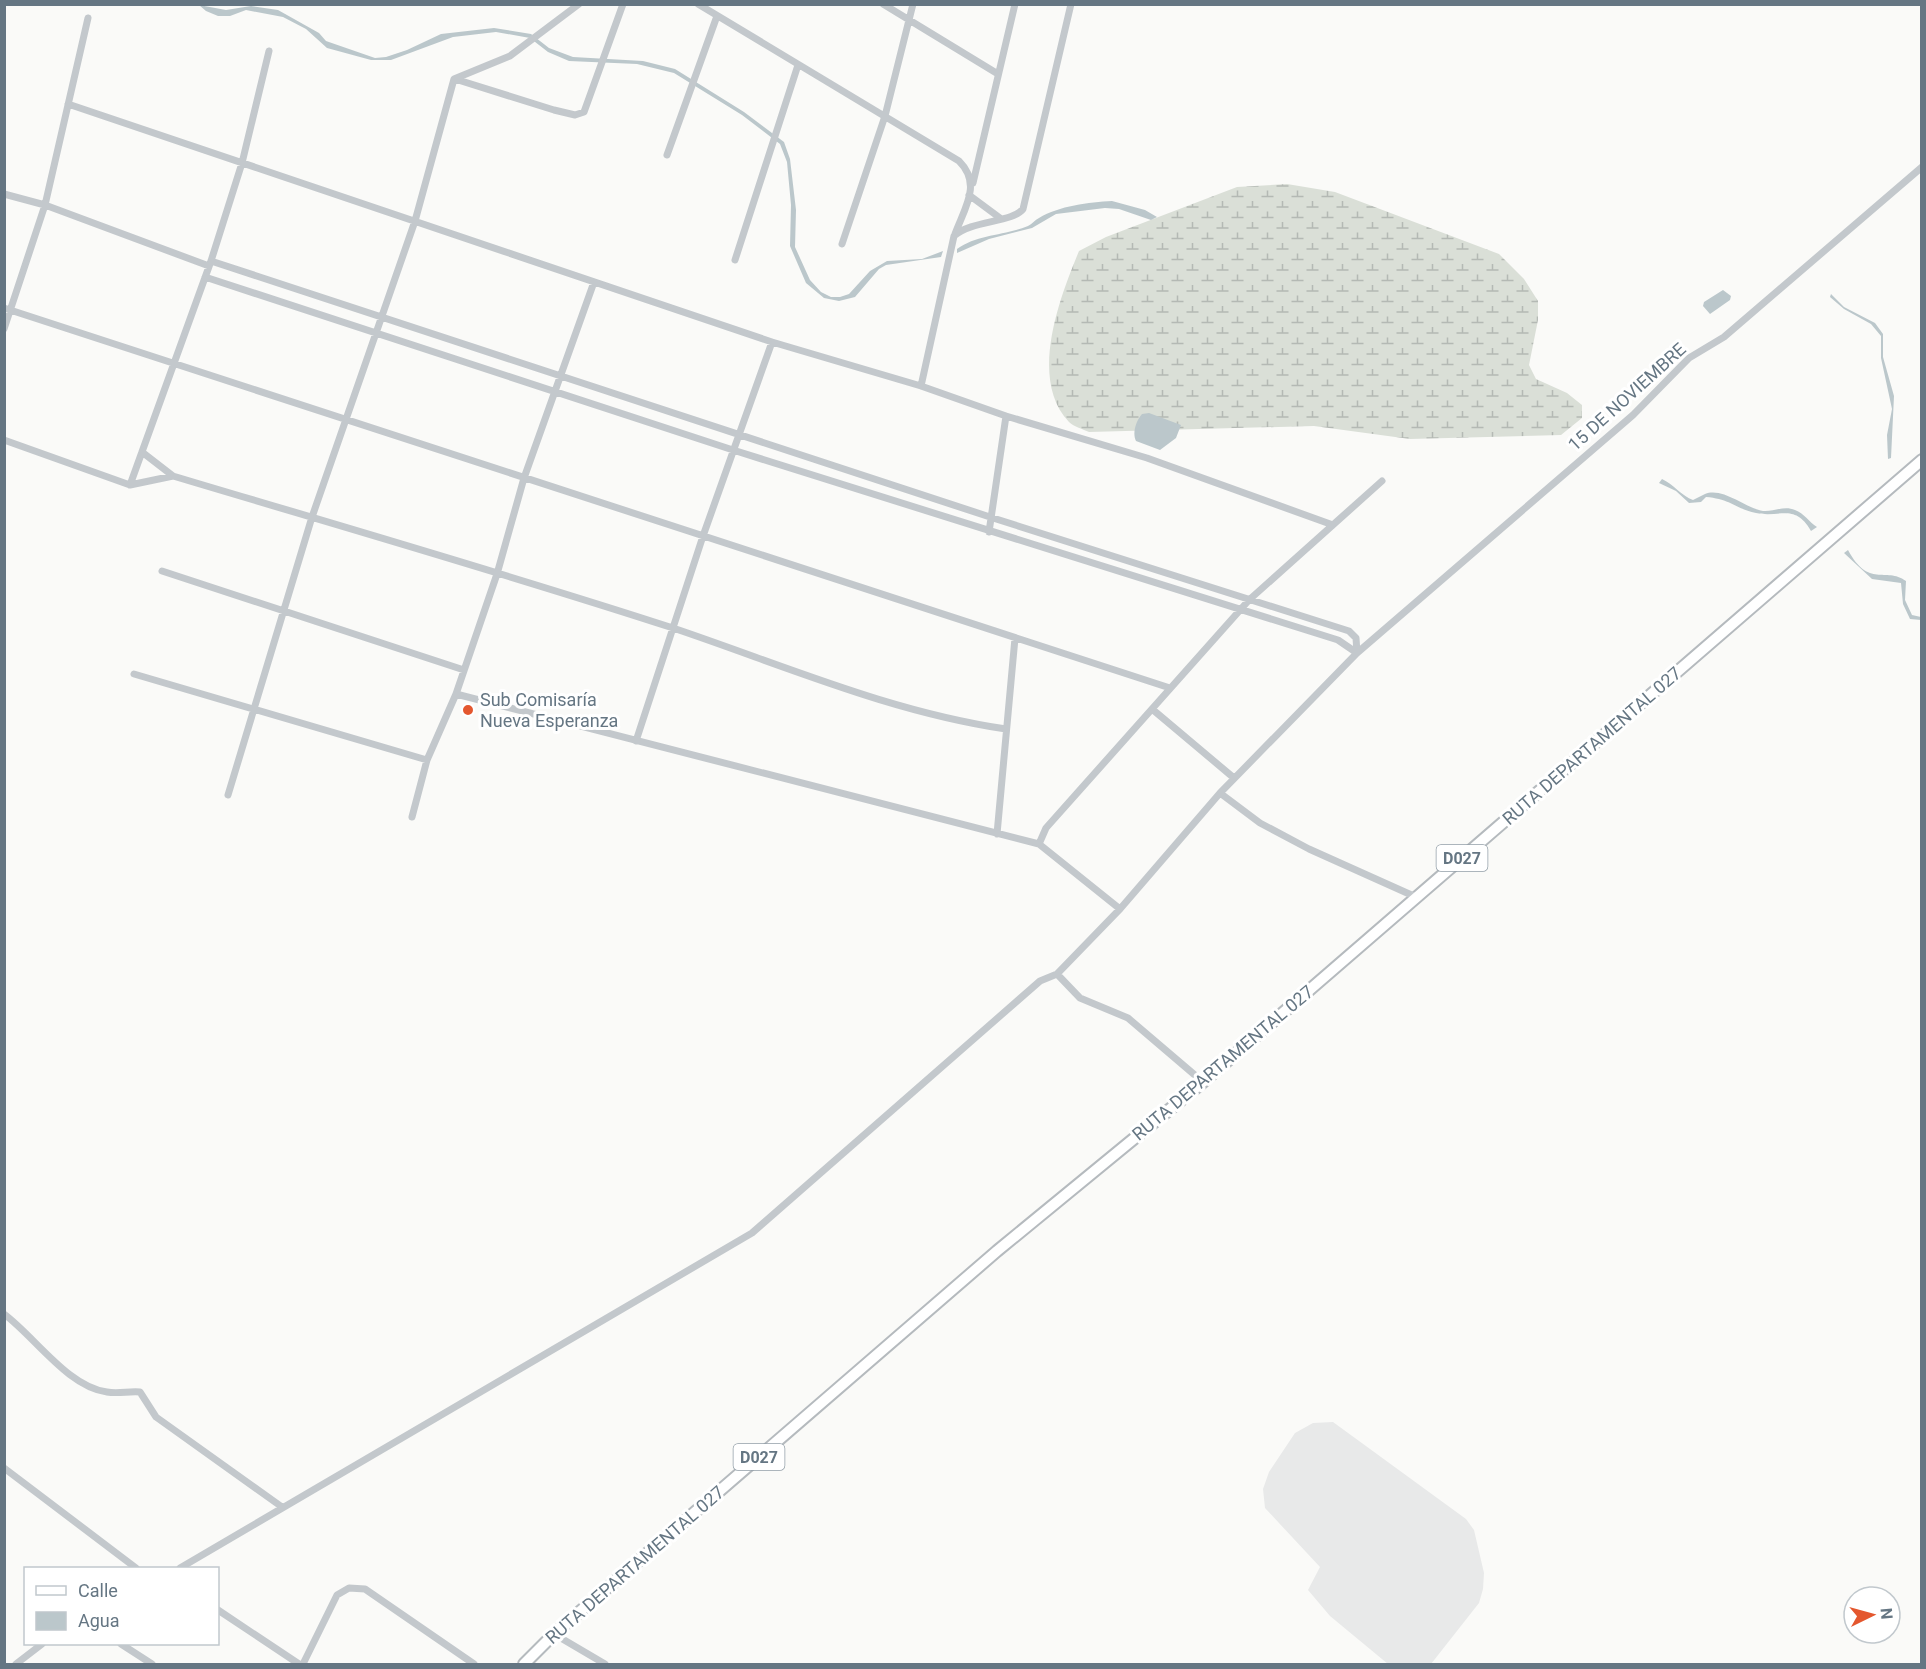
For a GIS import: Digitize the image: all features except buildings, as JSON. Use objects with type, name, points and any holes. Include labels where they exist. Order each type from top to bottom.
[{"type":"main road","name":"RUTA DEPARTAMENTAL 027","points":[[524,1665],[554,1634],[997,1251],[1203,1082],[1922,459]]},
{"type":"street","points":[[454,79],[510,56],[579,4]]},
{"type":"street","points":[[454,79],[575,116],[584,112],[623,4]]},
{"type":"street","points":[[698,4],[959,161],[968,170],[972,183]]},
{"type":"street","points":[[883,4],[998,74]]},
{"type":"street","points":[[842,244],[885,117],[913,4]]},
{"type":"street","points":[[921,387],[949,252],[969,195],[1015,4]]},
{"type":"street","points":[[954,236],[962,229],[1020,213],[1024,205],[1071,4]]},
{"type":"street","points":[[667,155],[717,16]]},
{"type":"street","points":[[4,329],[8,309],[45,206],[88,18]]},
{"type":"street","points":[[130,485],[210,263],[242,163],[270,51]]},
{"type":"street","points":[[735,260],[798,64]]},
{"type":"street","points":[[228,795],[312,518],[415,221],[454,79]]},
{"type":"street","points":[[68,104],[772,342],[1146,458],[1333,525]]},
{"type":"street","name":"15 DE NOVIEMBRE","points":[[183,1567],[752,1233],[1040,981],[1057,974],[1120,909],[1234,778],[1357,653],[1633,415],[1689,358],[1724,337],[1922,167]]},
{"type":"street","points":[[4,194],[993,518],[1349,631],[1356,638],[1357,653]]},
{"type":"street","points":[[969,195],[1000,218]]},
{"type":"street","points":[[205,277],[733,450],[1338,640],[1357,653]]},
{"type":"street","points":[[412,817],[428,760],[456,694],[497,574],[524,477],[594,282]]},
{"type":"street","points":[[8,309],[1170,688]]},
{"type":"street","points":[[636,741],[703,536],[772,342]]},
{"type":"street","points":[[989,532],[993,518],[1006,416]]},
{"type":"street","points":[[4,440],[130,485],[174,476]]},
{"type":"street","points":[[142,452],[174,476],[673,628],[862,695],[954,721],[1006,729]]},
{"type":"street","points":[[1039,844],[1046,828],[1249,600],[1382,481]]},
{"type":"street","points":[[162,571],[464,670]]},
{"type":"street","points":[[997,834],[1016,638]]},
{"type":"street","points":[[134,674],[428,760]]},
{"type":"street","points":[[456,694],[1039,844],[1120,909]]},
{"type":"street","points":[[1152,709],[1234,778]]},
{"type":"street","points":[[1220,793],[1260,823],[1309,849],[1416,897]]},
{"type":"street","points":[[1057,974],[1080,998],[1128,1018],[1203,1082]]},
{"type":"street","points":[[4,1314],[60,1366],[87,1385],[107,1392],[140,1392],[156,1417],[282,1507]]},
{"type":"street","points":[[4,1468],[133,1567]]},
{"type":"street","points":[[219,1611],[301,1665],[337,1595],[349,1588],[365,1589],[474,1665]]},
{"type":"street","points":[[554,1634],[605,1665]]},
{"type":"street","points":[[16,1665],[41,1645]]},
{"type":"street","points":[[122,1645],[152,1665]]},
{"type":"shaded area","points":[[1333,1422],[1466,1519],[1474,1530],[1484,1573],[1479,1603],[1431,1664],[1388,1664],[1330,1616],[1308,1590],[1320,1567],[1265,1508],[1263,1489],[1269,1472],[1295,1433],[1313,1423]]},
{"type":"green space","points":[[1287,184],[1335,192],[1499,254],[1524,279],[1538,301],[1538,320],[1529,365],[1536,379],[1567,393],[1582,405],[1582,418],[1561,435],[1410,439],[1314,426],[1089,432],[1069,422],[1057,404],[1051,384],[1049,361],[1051,338],[1057,314],[1079,251],[1106,237],[1237,187]]},
{"type":"water","points":[[199,5],[226,10],[251,6],[278,10],[319,33],[326,41],[375,58],[407,50],[441,34],[494,28],[531,34],[549,48],[573,57],[643,61],[675,69],[744,112],[784,142],[790,159],[796,210],[795,247],[810,280],[821,292],[831,297],[849,294],[870,271],[887,261],[922,259],[943,251],[941,257],[886,265],[879,269],[855,297],[839,301],[824,298],[806,283],[790,246],[791,205],[787,162],[780,144],[742,115],[674,73],[637,64],[569,61],[548,52],[530,38],[496,32],[453,37],[391,60],[371,60],[327,48],[306,29],[283,17],[246,10],[230,16],[218,16]]},
{"type":"water","points":[[1112,201],[1145,210],[1157,217],[1151,220],[1119,209],[1105,208],[1056,214],[1032,228],[989,239],[957,253],[957,249],[974,240],[1028,226],[1056,210]]},
{"type":"water","points":[[1723,290],[1731,296],[1730,300],[1710,314],[1703,306],[1704,302]]},
{"type":"water","points":[[1831,294],[1844,307],[1875,323],[1883,334],[1883,357],[1894,396],[1891,458],[1888,459],[1887,435],[1892,409],[1881,358],[1881,336],[1871,324],[1844,309],[1830,297]]},
{"type":"water","points":[[1149,413],[1181,425],[1176,438],[1160,450],[1136,441],[1135,438],[1138,420],[1142,414]]},
{"type":"water","points":[[1662,479],[1693,500],[1705,494],[1719,493],[1763,511],[1783,508],[1798,511],[1817,527],[1811,531],[1805,522],[1793,514],[1756,513],[1715,498],[1706,497],[1701,502],[1689,503],[1676,491],[1659,483]]},
{"type":"water","points":[[1848,550],[1856,562],[1870,573],[1891,575],[1906,581],[1905,600],[1912,615],[1921,617],[1921,620],[1910,619],[1903,604],[1901,583],[1872,579],[1844,553]]},
{"type":"place","name":"Sub Comisaría Nueva Esperanza","points":[[468,710]]}]
